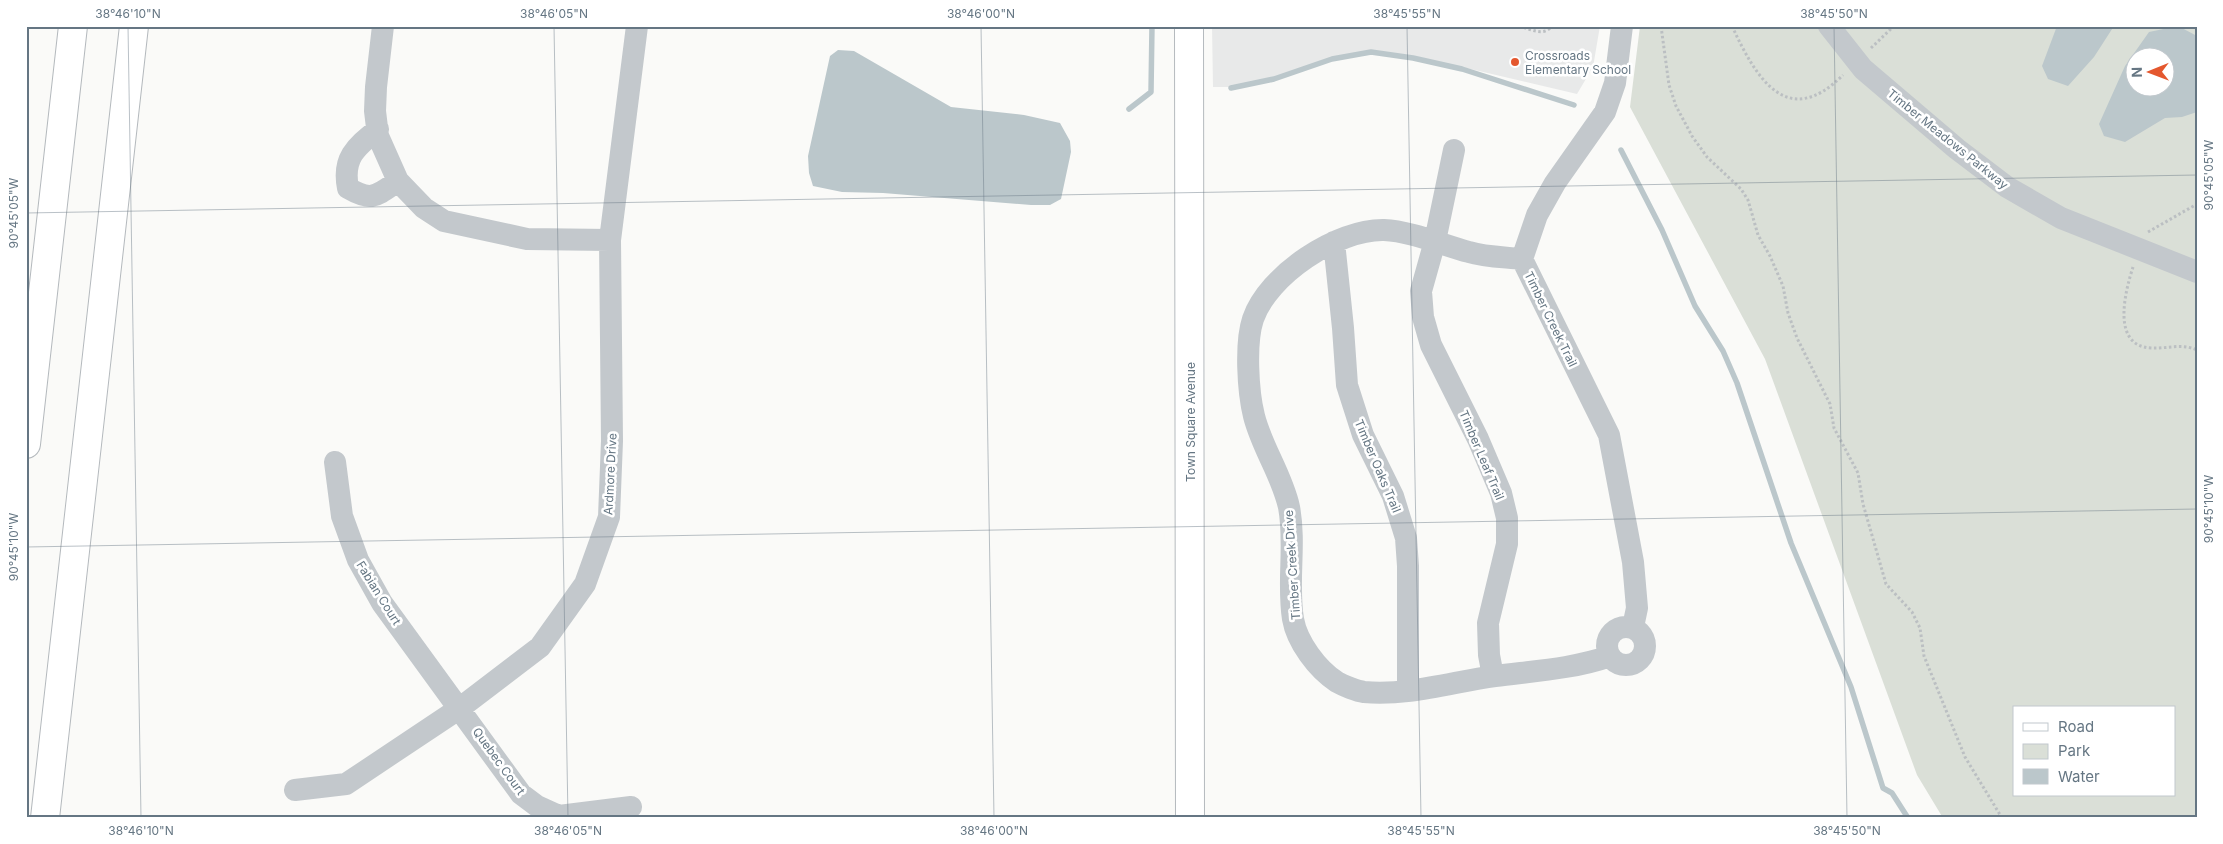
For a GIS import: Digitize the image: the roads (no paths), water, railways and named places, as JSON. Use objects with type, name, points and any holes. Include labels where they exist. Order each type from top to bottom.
[{"type":"main road","points":[[26,444],[73,26]]},
{"type":"main road","points":[[45,818],[134,26]]},
{"type":"main road","name":"Town Square Avenue","points":[[1189,26],[1190,818]]},
{"type":"street","points":[[383,26],[376,87],[375,111],[378,129],[398,181],[424,208],[444,221],[527,239],[610,240]]},
{"type":"street","name":"Ardmore Drive","points":[[295,790],[346,784],[460,708],[540,646],[585,584],[609,517],[612,441],[610,240],[637,26]]},
{"type":"street","name":"Timber Creek Trail","points":[[1622,26],[1615,83],[1605,112],[1555,183],[1538,215],[1522,259],[1609,435],[1633,562],[1637,608],[1632,627]]},
{"type":"street","name":"Timber Meadows Parkway","points":[[1829,26],[1857,61],[1957,149],[2008,187],[2061,218],[2197,272]]},
{"type":"street","points":[[378,129],[361,143],[348,161],[346,177],[348,188],[363,196],[377,195],[398,181]]},
{"type":"street","name":"Timber Leaf Trail","points":[[1454,150],[1435,241],[1421,291],[1423,317],[1431,345],[1478,439],[1501,493],[1506,518],[1507,544],[1488,624],[1489,655],[1493,676]]},
{"type":"street","name":"Timber Creek Drive","points":[[1522,259],[1472,253],[1435,241],[1385,230],[1368,232],[1334,242],[1286,272],[1268,294],[1253,319],[1249,348],[1249,379],[1254,417],[1283,487],[1289,507],[1292,536],[1293,620],[1302,644],[1319,666],[1337,682],[1362,692],[1408,691],[1493,676],[1566,667],[1594,662],[1610,656]]},
{"type":"street","name":"Timber Oaks Trail","points":[[1334,242],[1347,385],[1363,436],[1393,496],[1406,538],[1408,566],[1408,691]]},
{"type":"street","name":"Fabian Court","points":[[335,462],[342,516],[358,560],[382,603],[460,708]]},
{"type":"street","points":[[1620,627],[1632,627],[1638,630],[1645,641],[1644,654],[1635,663],[1623,665],[1616,663],[1606,647],[1610,635],[1620,627]]},
{"type":"street","name":"Quebec Court","points":[[460,708],[521,794],[537,806],[559,816],[631,807]]},
{"type":"water","points":[[2057,26],[2114,26],[2094,57],[2068,86],[2048,79],[2042,66]]},
{"type":"water","points":[[2178,26],[2197,36],[2197,112],[2182,117],[2165,118],[2125,142],[2104,136],[2099,124],[2126,65],[2126,98],[2176,98],[2176,48],[2138,48],[2149,32]]},
{"type":"water","points":[[838,50],[854,51],[951,107],[1024,115],[1060,123],[1070,141],[1071,152],[1061,199],[1050,205],[1031,205],[883,193],[842,192],[813,186],[809,173],[808,156],[830,56]]},
{"type":"waterway","points":[[1129,109],[1151,92],[1152,26]]},
{"type":"waterway","points":[[1231,88],[1274,79],[1332,59],[1371,52],[1413,58],[1462,69],[1574,105]]},
{"type":"waterway","points":[[1621,150],[1662,230],[1695,306],[1723,351],[1737,383],[1791,543],[1851,687],[1883,788],[1892,793],[1908,818]]},
{"type":"place","name":"Crossroads Elementary School","points":[[1515,62]]}]
